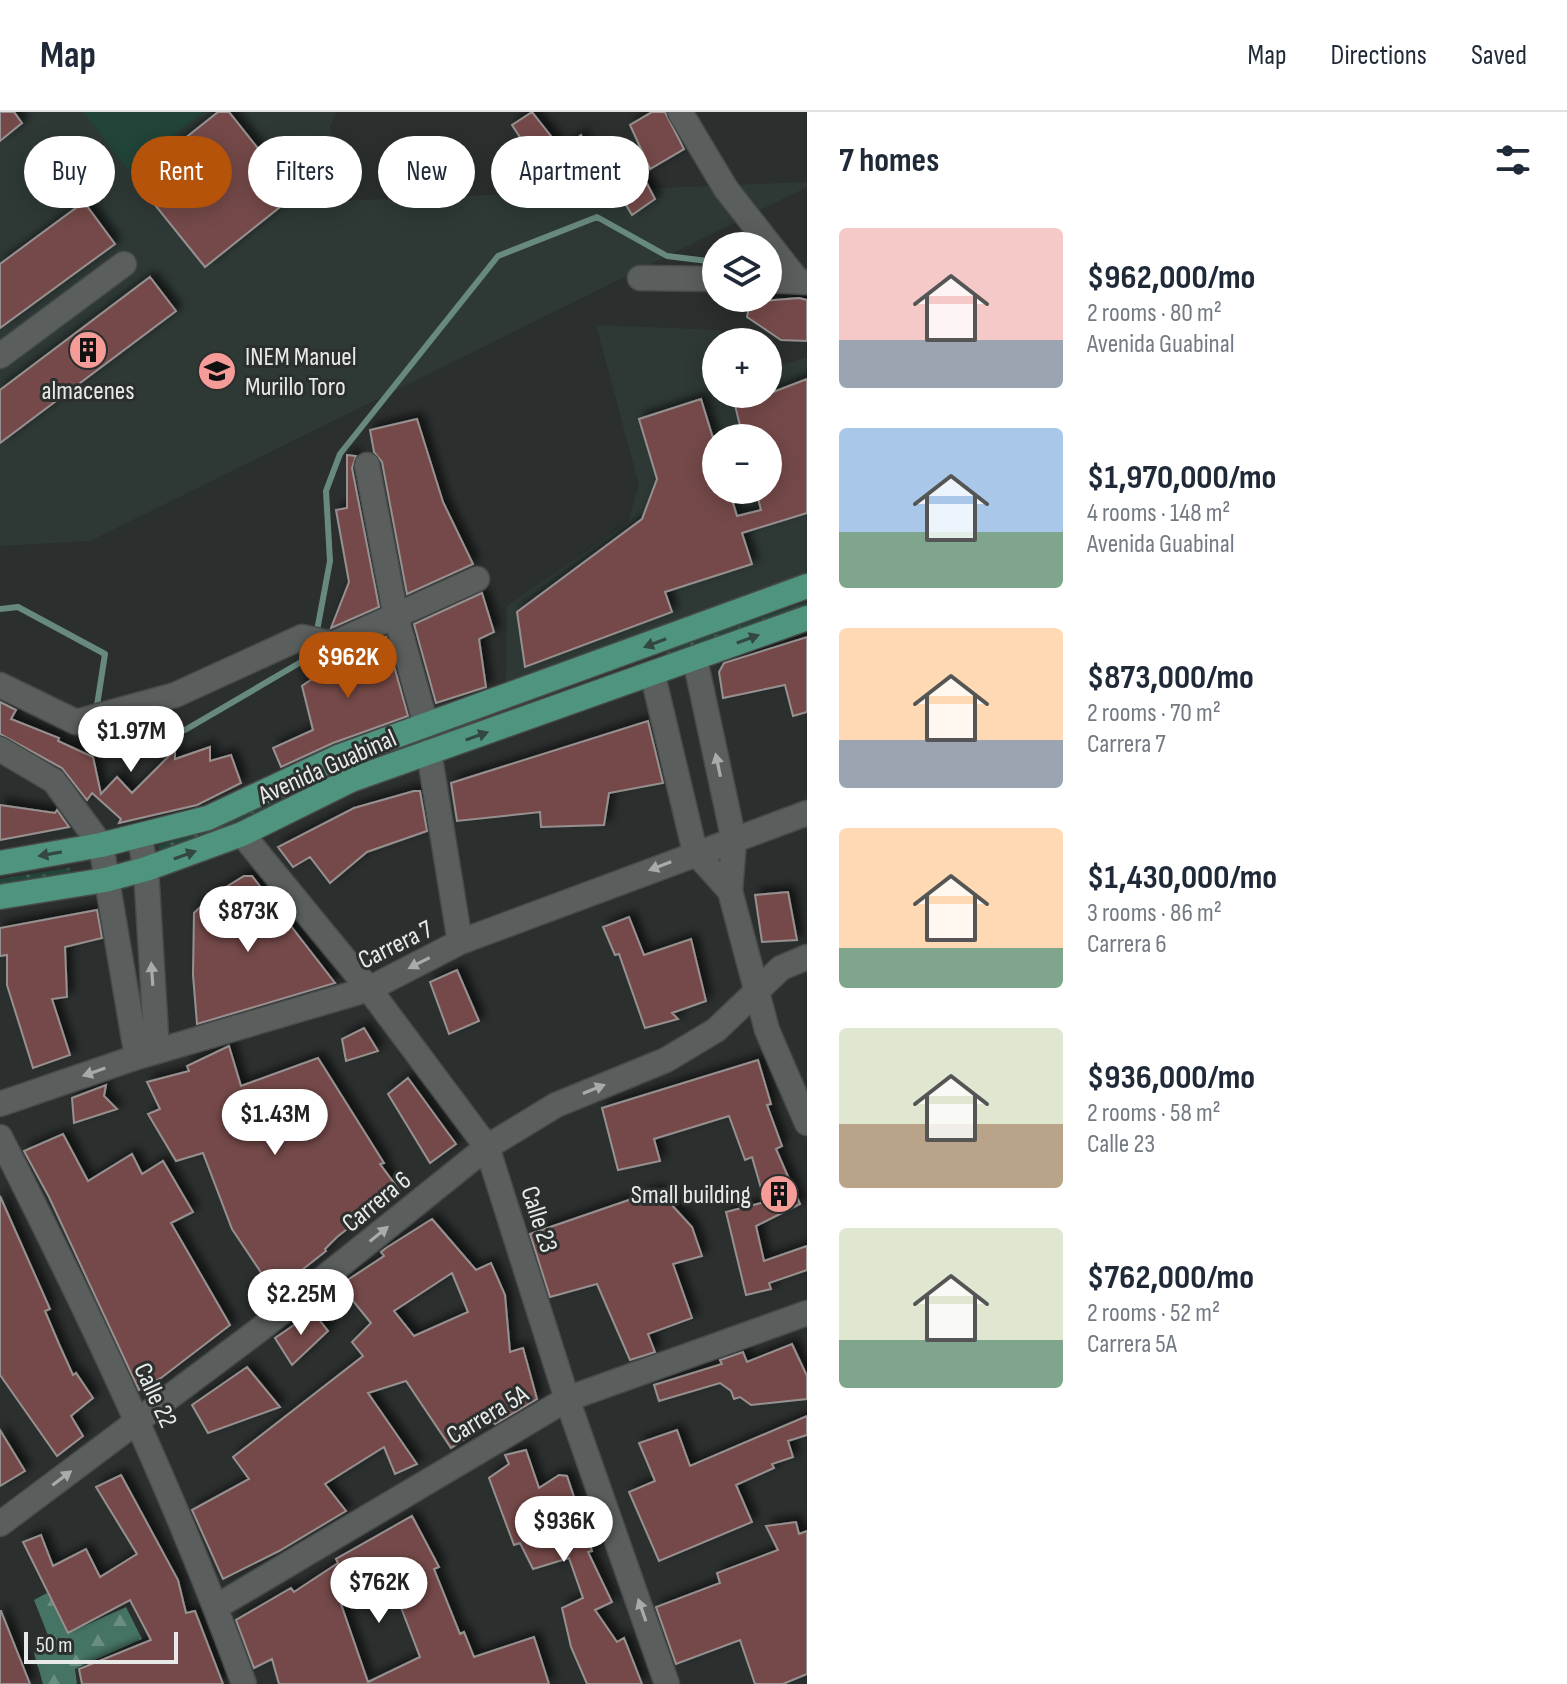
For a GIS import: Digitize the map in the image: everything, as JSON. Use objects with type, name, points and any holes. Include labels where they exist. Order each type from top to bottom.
[{"type":"main road","name":"Avenida Guabinal","points":[[0,863],[101,845],[208,818],[338,757],[807,586]]},
{"type":"main road","name":"Avenida Guabinal","points":[[0,897],[105,880],[146,869],[242,834],[351,780],[653,676],[807,618]]},
{"type":"street","points":[[680,112],[726,189],[801,281]]},
{"type":"street","points":[[0,356],[124,264]]},
{"type":"street","points":[[640,278],[702,279]]},
{"type":"street","points":[[367,465],[396,617],[426,725]]},
{"type":"street","points":[[0,685],[65,718],[81,721],[175,695],[302,637],[329,643],[396,617],[477,579]]},
{"type":"street","points":[[695,659],[734,841],[730,891],[767,1030],[807,1123]]},
{"type":"street","points":[[653,676],[695,852],[730,891]]},
{"type":"street","points":[[0,749],[54,781],[101,845],[105,880],[147,1054]]},
{"type":"street","points":[[429,752],[460,942]]},
{"type":"street","name":"Carrera 7","points":[[0,1104],[147,1054],[369,989],[460,942],[695,852],[734,841],[807,813]]},
{"type":"street","name":"Calle 23","points":[[242,834],[369,989],[487,1147],[567,1399],[667,1684]]},
{"type":"street","points":[[139,836],[146,869],[147,1054]]},
{"type":"street","name":"Carrera 6","points":[[0,1524],[259,1330],[487,1147],[556,1105],[666,1060],[716,1030],[781,968],[807,957]]},
{"type":"street","name":"Calle 22","points":[[0,1137],[138,1421],[216,1607],[244,1684]]},
{"type":"street","name":"Carrera 5A","points":[[216,1607],[567,1399],[807,1313]]},
{"type":"shaded area","name":"INEM Manuel Murillo Toro","points":[[0,112],[336,112],[330,126],[331,136],[248,136],[248,208],[362,208],[362,200],[378,199],[378,208],[475,208],[475,195],[491,195],[491,208],[649,208],[649,188],[807,182],[807,187],[716,232],[702,232],[702,239],[90,541],[0,546]]},
{"type":"shaded area","points":[[596,325],[702,329],[702,408],[782,408],[782,365],[807,357],[807,576],[506,683],[507,606],[628,522],[639,485]]},
{"type":"green space","points":[[84,112],[203,112],[172,136],[131,136],[131,168],[128,170],[115,153],[115,136],[102,136]]},
{"type":"green space","points":[[807,602],[807,609],[161,855],[158,846],[227,821],[344,766],[623,673],[694,640]]},
{"type":"green space","points":[[70,868],[71,874],[0,885],[0,879]]},
{"type":"green space","points":[[47,1593],[68,1633],[126,1607],[142,1639],[75,1669],[77,1684],[43,1684],[34,1653],[51,1643],[34,1600]]},
{"type":"building","points":[[0,112],[14,112],[22,123],[0,141]]},
{"type":"building","points":[[218,112],[229,112],[248,136],[248,208],[279,208],[205,267],[157,208],[232,208],[232,136],[188,136]]},
{"type":"building","points":[[532,112],[551,136],[519,136],[512,125]]},
{"type":"building","points":[[652,112],[665,112],[684,149],[650,169],[649,136],[635,136],[630,125]]},
{"type":"building","points":[[649,187],[655,199],[649,203]]},
{"type":"building","points":[[76,208],[88,208],[115,244],[0,328],[0,264]]},
{"type":"building","points":[[628,208],[642,208],[632,215]]},
{"type":"building","name":"almacenes","points":[[150,277],[176,311],[0,443],[0,390]]},
{"type":"building","points":[[782,299],[807,300],[807,341],[782,340],[782,328],[763,328],[747,317],[748,312],[782,312]]},
{"type":"building","points":[[807,379],[807,513],[742,533],[752,564],[665,592],[672,612],[525,667],[517,612],[642,519],[657,479],[639,419],[701,399],[709,424],[702,424],[702,504],[733,504],[737,516],[761,510],[760,504],[782,504],[782,424],[740,424],[736,408],[782,408],[782,389]]},
{"type":"building","points":[[417,419],[443,502],[473,564],[407,594],[382,462],[374,452],[370,430]]},
{"type":"building","points":[[347,455],[356,456],[352,468],[379,607],[331,628],[349,582],[336,510],[347,508]]},
{"type":"building","points":[[482,593],[494,632],[479,639],[486,687],[436,703],[414,624]]},
{"type":"building","points":[[386,637],[408,716],[333,743],[281,767],[273,748],[313,730],[302,686],[322,672],[327,658],[339,658]]},
{"type":"building","points":[[807,637],[807,712],[793,716],[785,685],[723,698],[719,672],[724,663]]},
{"type":"building","points":[[0,702],[16,710],[11,719],[59,738],[58,741],[93,757],[101,794],[117,777],[132,793],[175,750],[175,759],[210,747],[210,761],[231,755],[241,783],[197,805],[119,823],[121,819],[92,793],[87,800],[62,768],[0,734]]},
{"type":"building","points":[[648,721],[663,783],[609,793],[604,825],[541,827],[540,812],[457,821],[451,783]]},
{"type":"building","points":[[420,791],[427,831],[367,852],[330,883],[310,857],[293,867],[278,847],[354,808]]},
{"type":"building","points":[[0,805],[55,813],[57,810],[69,827],[0,840]]},
{"type":"building","points":[[244,876],[252,876],[335,983],[197,1024],[193,975],[194,913],[213,895]]},
{"type":"building","points":[[788,892],[797,940],[762,942],[755,895]]},
{"type":"building","points":[[97,910],[102,938],[65,947],[67,997],[52,999],[70,1055],[33,1068],[7,985],[7,955],[0,956],[0,928]]},
{"type":"building","points":[[629,917],[644,955],[691,939],[706,1001],[672,1013],[678,1019],[645,1028],[619,954],[615,955],[603,927]]},
{"type":"building","points":[[457,970],[479,1021],[449,1034],[430,982]]},
{"type":"building","points":[[364,1028],[378,1051],[346,1061],[342,1039]]},
{"type":"building","points":[[229,1046],[241,1086],[318,1058],[384,1163],[380,1164],[400,1191],[337,1237],[326,1251],[274,1292],[232,1229],[203,1153],[176,1161],[148,1114],[160,1109],[147,1082],[189,1071],[187,1066]]},
{"type":"building","points":[[758,1060],[771,1104],[767,1105],[782,1146],[776,1149],[800,1204],[756,1226],[764,1261],[807,1246],[807,1270],[769,1283],[771,1289],[746,1295],[726,1212],[765,1202],[752,1157],[745,1160],[729,1116],[654,1139],[660,1161],[618,1170],[602,1108]]},
{"type":"building","points":[[408,1078],[456,1144],[430,1163],[388,1094]]},
{"type":"building","points":[[106,1085],[104,1096],[117,1109],[74,1123],[72,1098]]},
{"type":"building","points":[[63,1134],[88,1181],[132,1154],[142,1174],[163,1161],[193,1212],[171,1223],[230,1325],[161,1378],[139,1390],[49,1197],[24,1151]]},
{"type":"building","points":[[658,1190],[692,1227],[702,1256],[673,1264],[692,1318],[648,1334],[655,1352],[630,1360],[597,1284],[550,1297],[530,1234]]},
{"type":"building","points":[[0,1196],[50,1309],[45,1311],[73,1375],[76,1373],[93,1398],[71,1416],[83,1436],[57,1456],[0,1375]]},
{"type":"building","points":[[432,1219],[476,1270],[491,1263],[505,1295],[510,1352],[523,1348],[537,1399],[495,1424],[492,1421],[451,1448],[406,1381],[368,1393],[417,1464],[395,1474],[384,1447],[325,1484],[346,1511],[279,1551],[223,1579],[192,1510],[249,1479],[233,1457],[363,1356],[352,1342],[371,1323],[340,1285],[384,1256],[381,1252]],"holes":[[[452,1273],[468,1312],[414,1336],[394,1311]]]},
{"type":"building","points":[[313,1312],[328,1331],[292,1365],[275,1338]]},
{"type":"building","points":[[792,1344],[807,1376],[807,1399],[751,1405],[740,1397],[734,1399],[731,1391],[720,1383],[659,1401],[654,1385],[722,1364],[720,1360],[743,1352],[747,1362]]},
{"type":"building","points":[[247,1367],[280,1407],[208,1433],[192,1405]]},
{"type":"building","points":[[807,1416],[807,1435],[788,1441],[793,1457],[772,1464],[774,1468],[736,1485],[752,1522],[659,1561],[629,1492],[655,1481],[639,1443],[677,1430],[690,1466]]},
{"type":"building","points":[[0,1430],[25,1471],[0,1486]]},
{"type":"building","points":[[526,1450],[539,1488],[559,1475],[567,1476],[592,1551],[588,1552],[612,1602],[595,1610],[617,1642],[624,1638],[642,1684],[587,1684],[571,1647],[562,1608],[583,1598],[569,1558],[533,1569],[520,1543],[514,1545],[489,1478],[509,1464],[505,1455]]},
{"type":"building","points":[[121,1475],[178,1580],[186,1613],[195,1611],[223,1684],[82,1684],[79,1669],[151,1640],[130,1600],[68,1633],[23,1542],[41,1535],[53,1566],[86,1549],[100,1577],[137,1554],[96,1487]]},
{"type":"building","points":[[412,1516],[439,1567],[434,1569],[460,1634],[464,1632],[474,1657],[534,1637],[549,1684],[279,1684],[272,1659],[254,1668],[236,1620],[291,1588],[294,1592],[338,1563],[336,1559]],"holes":[[[390,1579],[420,1657],[368,1682],[341,1604]]]},
{"type":"building","points":[[796,1522],[799,1534],[807,1531],[807,1674],[783,1684],[755,1684],[740,1640],[676,1664],[656,1607],[720,1583],[717,1573],[778,1550],[766,1526]]},
{"type":"building","points":[[1,1611],[30,1684],[0,1684]]},
{"type":"waterway","points":[[316,636],[330,561],[326,491],[340,454],[498,256],[597,217],[667,256],[702,260]]},
{"type":"waterway","points":[[0,609],[18,607],[105,654],[96,712]]},
{"type":"waterway","points":[[94,723],[91,738],[185,730],[313,655],[314,647]]},
{"type":"place","name":"almacenes","points":[[88,350]]},
{"type":"place","name":"INEM Manuel Murillo Toro","points":[[217,371]]},
{"type":"place","name":"Small building","points":[[779,1194]]}]
